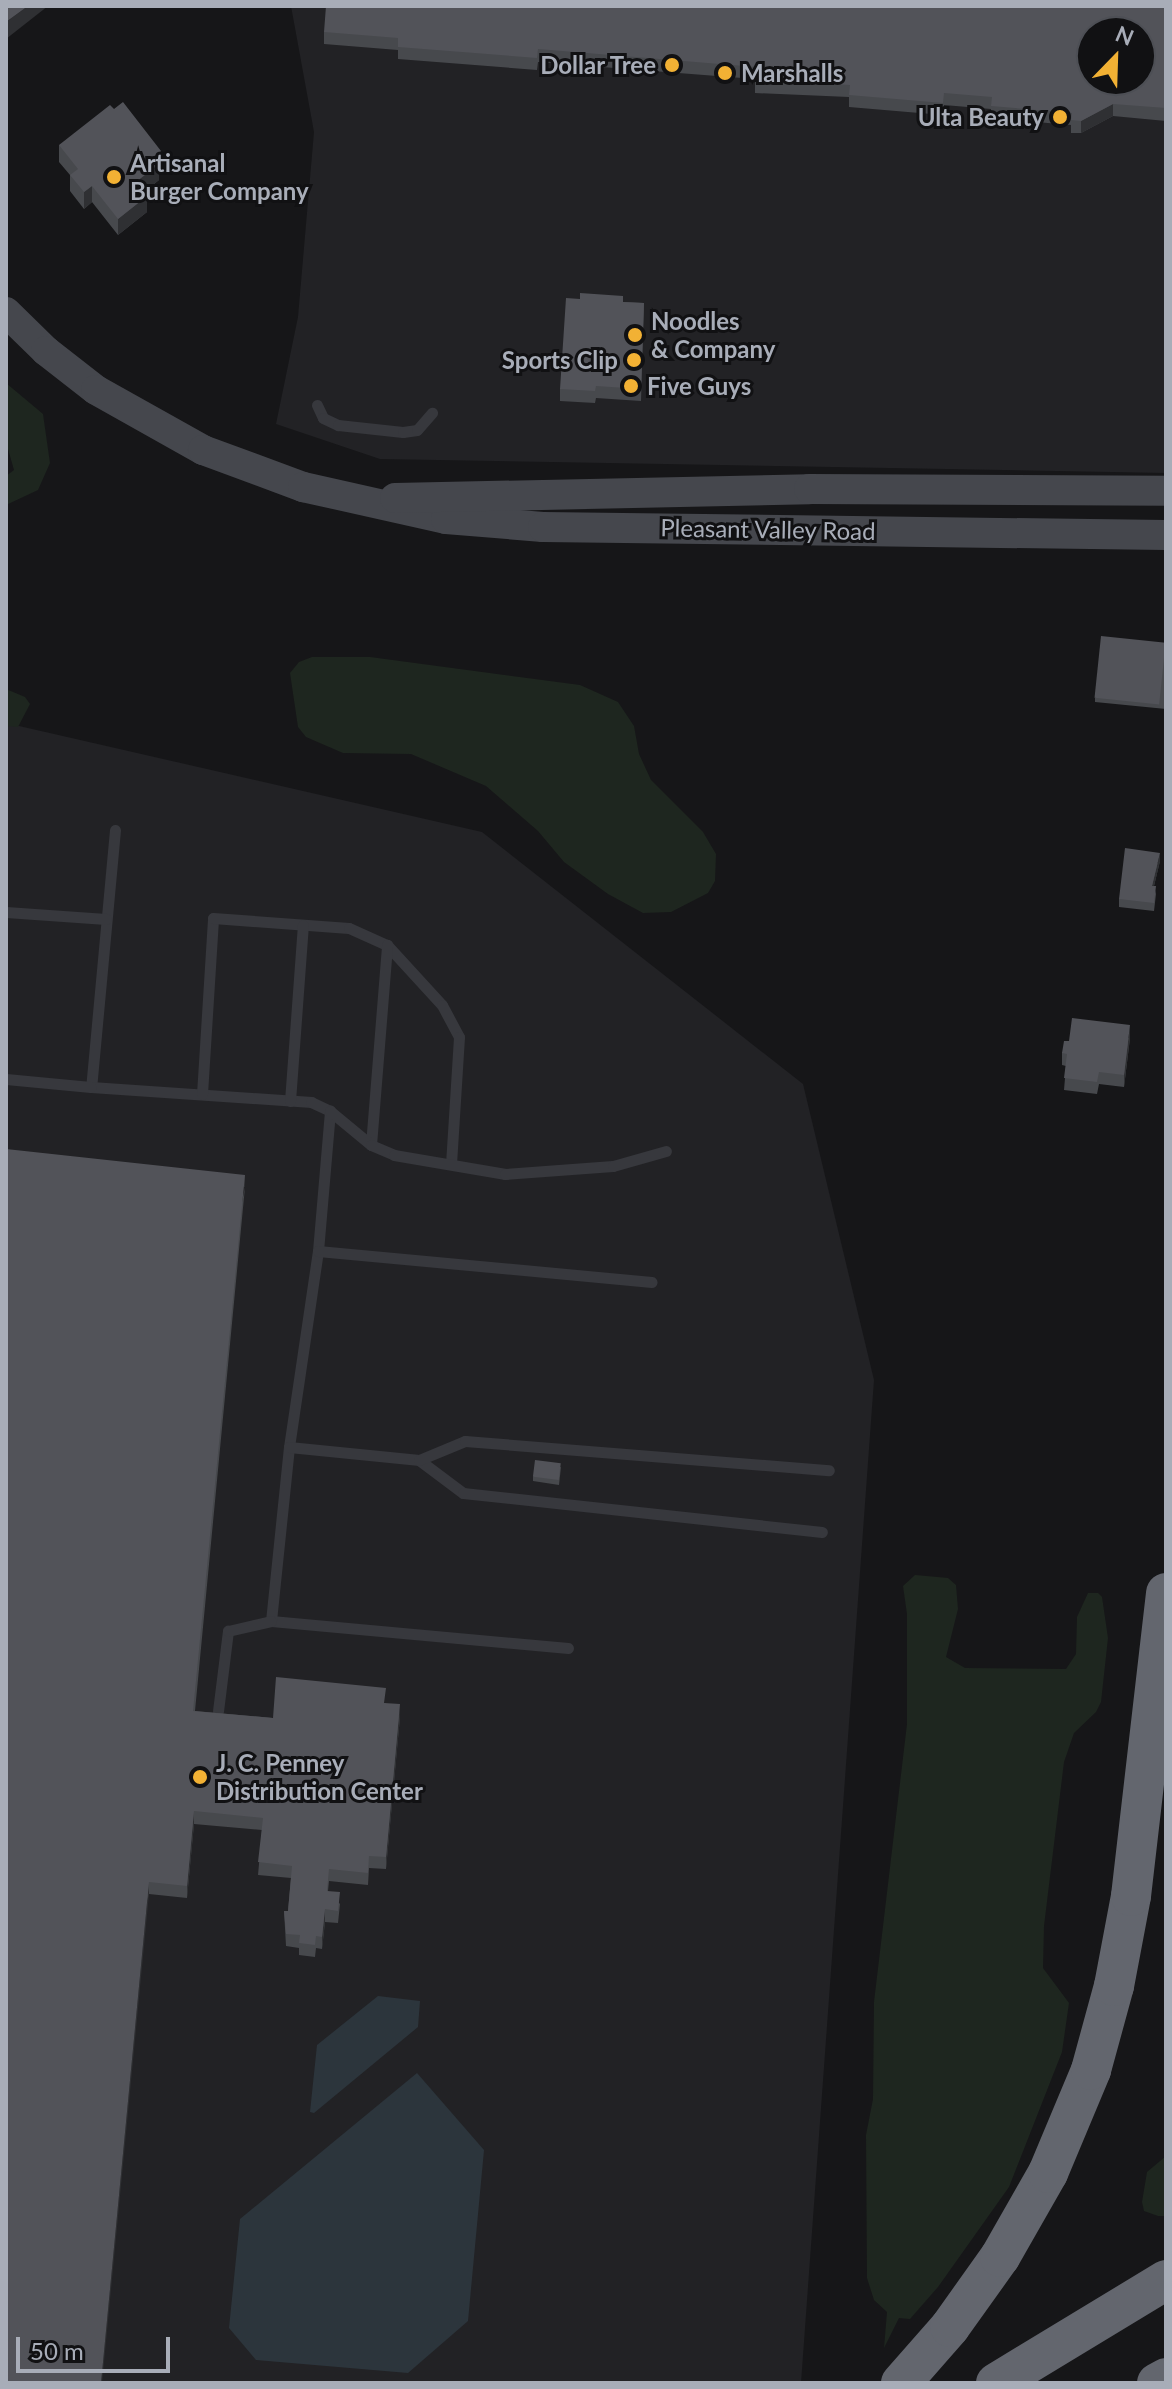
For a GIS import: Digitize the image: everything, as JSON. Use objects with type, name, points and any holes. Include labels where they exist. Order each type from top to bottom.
[{"type":"highway","points":[[901,2383],[950,2327],[1000,2257],[1048,2173],[1091,2070],[1114,1986],[1131,1896],[1166,1593]]},
{"type":"highway","points":[[996,2383],[1166,2280]]},
{"type":"highway","points":[[1157,2383],[1166,2378]]},
{"type":"main road","name":"Pleasant Valley Road","points":[[6,312],[76,375],[177,437],[273,478],[446,519],[543,527],[1166,535]]},
{"type":"main road","name":"Pleasant Valley Road","points":[[373,500],[446,494],[851,489],[1166,491]]},
{"type":"main road","points":[[851,489],[851,530]]},
{"type":"main road","points":[[882,489],[882,531]]},
{"type":"lane","points":[[317,405],[323,418],[338,425],[403,432],[417,430],[432,413]]},
{"type":"lane","points":[[91,1087],[115,830]]},
{"type":"lane","points":[[6,912],[106,919]]},
{"type":"lane","points":[[202,1094],[213,918],[349,928],[387,945],[442,1005],[459,1037],[451,1164]]},
{"type":"lane","points":[[290,1101],[303,925]]},
{"type":"lane","points":[[371,1145],[387,945]]},
{"type":"lane","points":[[6,1079],[311,1102],[330,1111],[371,1145],[394,1155],[505,1174],[613,1166],[666,1151]]},
{"type":"lane","points":[[271,1621],[289,1447],[318,1251],[330,1111]]},
{"type":"lane","points":[[318,1251],[652,1282]]},
{"type":"lane","points":[[289,1447],[419,1460],[465,1441],[829,1470]]},
{"type":"lane","points":[[419,1460],[463,1493],[822,1532]]},
{"type":"lane","points":[[218,1711],[228,1631],[271,1621],[568,1648]]},
{"type":"shaded area","points":[[291,6],[1166,6],[1166,473],[380,459],[276,424],[298,317],[314,132]]},
{"type":"shaded area","points":[[6,383],[43,414],[50,463],[38,490],[6,505],[6,476],[14,470],[6,442]]},
{"type":"shaded area","points":[[312,657],[370,657],[580,685],[618,702],[634,726],[639,754],[651,780],[703,832],[716,854],[715,881],[708,893],[671,912],[643,913],[608,894],[564,862],[538,831],[486,786],[411,754],[343,753],[306,737],[298,727],[290,673],[299,662]]},
{"type":"shaded area","points":[[6,689],[25,697],[30,704],[18,727],[6,726]]},
{"type":"shaded area","points":[[6,723],[482,832],[803,1084],[874,1380],[801,2383],[6,2383]]},
{"type":"shaded area","points":[[915,1575],[948,1578],[956,1585],[958,1609],[946,1657],[965,1668],[1066,1669],[1076,1654],[1077,1617],[1088,1593],[1098,1593],[1102,1597],[1108,1638],[1101,1702],[1096,1712],[1074,1733],[1064,1762],[1044,1926],[1043,1968],[1069,2003],[1062,2052],[1009,2187],[938,2287],[910,2319],[899,2318],[884,2348],[887,2312],[874,2300],[867,2278],[866,2135],[873,2099],[874,2002],[907,1724],[907,1614],[903,1586]]},
{"type":"shaded area","points":[[378,1996],[420,2001],[418,2027],[314,2113],[310,2112],[317,2045]]},
{"type":"shaded area","points":[[417,2073],[484,2150],[468,2321],[408,2373],[256,2360],[229,2328],[240,2219]]},
{"type":"shaded area","points":[[1166,2156],[1166,2216],[1158,2216],[1144,2211],[1142,2202],[1147,2172]]},
{"type":"building","points":[[6,6],[28,6],[6,22]]},
{"type":"building","points":[[326,6],[1166,6],[1166,108],[1113,104],[1081,121],[1071,120],[1072,113],[991,106],[992,97],[944,93],[943,103],[849,95],[850,85],[755,80],[756,67],[538,49],[537,58],[398,47],[398,38],[324,32]]},
{"type":"building","name":"Artisanal Burger Company","points":[[123,102],[161,151],[153,157],[159,164],[136,182],[147,196],[118,219],[92,186],[84,192],[70,175],[78,169],[59,145],[110,105],[114,109]]},
{"type":"building","points":[[580,293],[623,296],[623,302],[644,303],[641,389],[596,386],[595,391],[560,389],[566,298],[580,299]]},
{"type":"building","points":[[1101,636],[1166,643],[1159,704],[1095,698]]},
{"type":"building","points":[[1125,848],[1160,853],[1152,886],[1156,886],[1154,903],[1119,899]]},
{"type":"building","points":[[1072,1018],[1130,1025],[1124,1075],[1099,1072],[1097,1082],[1064,1078],[1067,1054],[1062,1053],[1064,1041],[1069,1041]]},
{"type":"building","name":"J. C. Penney Distribution Center","points":[[6,1149],[245,1175],[193,1711],[273,1718],[276,1677],[386,1688],[384,1703],[400,1704],[386,1857],[369,1856],[368,1873],[329,1869],[327,1891],[340,1892],[338,1911],[325,1909],[322,1937],[316,1936],[315,1945],[299,1943],[300,1935],[286,1934],[284,1911],[288,1911],[292,1866],[258,1862],[263,1818],[194,1811],[187,1886],[149,1882],[101,2383],[6,2383]]},
{"type":"building","points":[[535,1460],[561,1463],[559,1480],[533,1477]]},
{"type":"place","name":"Dollar Tree","points":[[672,65]]},
{"type":"place","name":"Marshalls","points":[[725,73]]},
{"type":"place","name":"Ulta Beauty","points":[[1060,117]]},
{"type":"place","name":"Artisanal Burger Company","points":[[114,177]]},
{"type":"place","name":"Noodles & Company","points":[[635,335]]},
{"type":"place","name":"Sports Clip","points":[[634,360]]},
{"type":"place","name":"Five Guys","points":[[631,386]]},
{"type":"place","name":"J. C. Penney Distribution Center","points":[[200,1777]]}]
